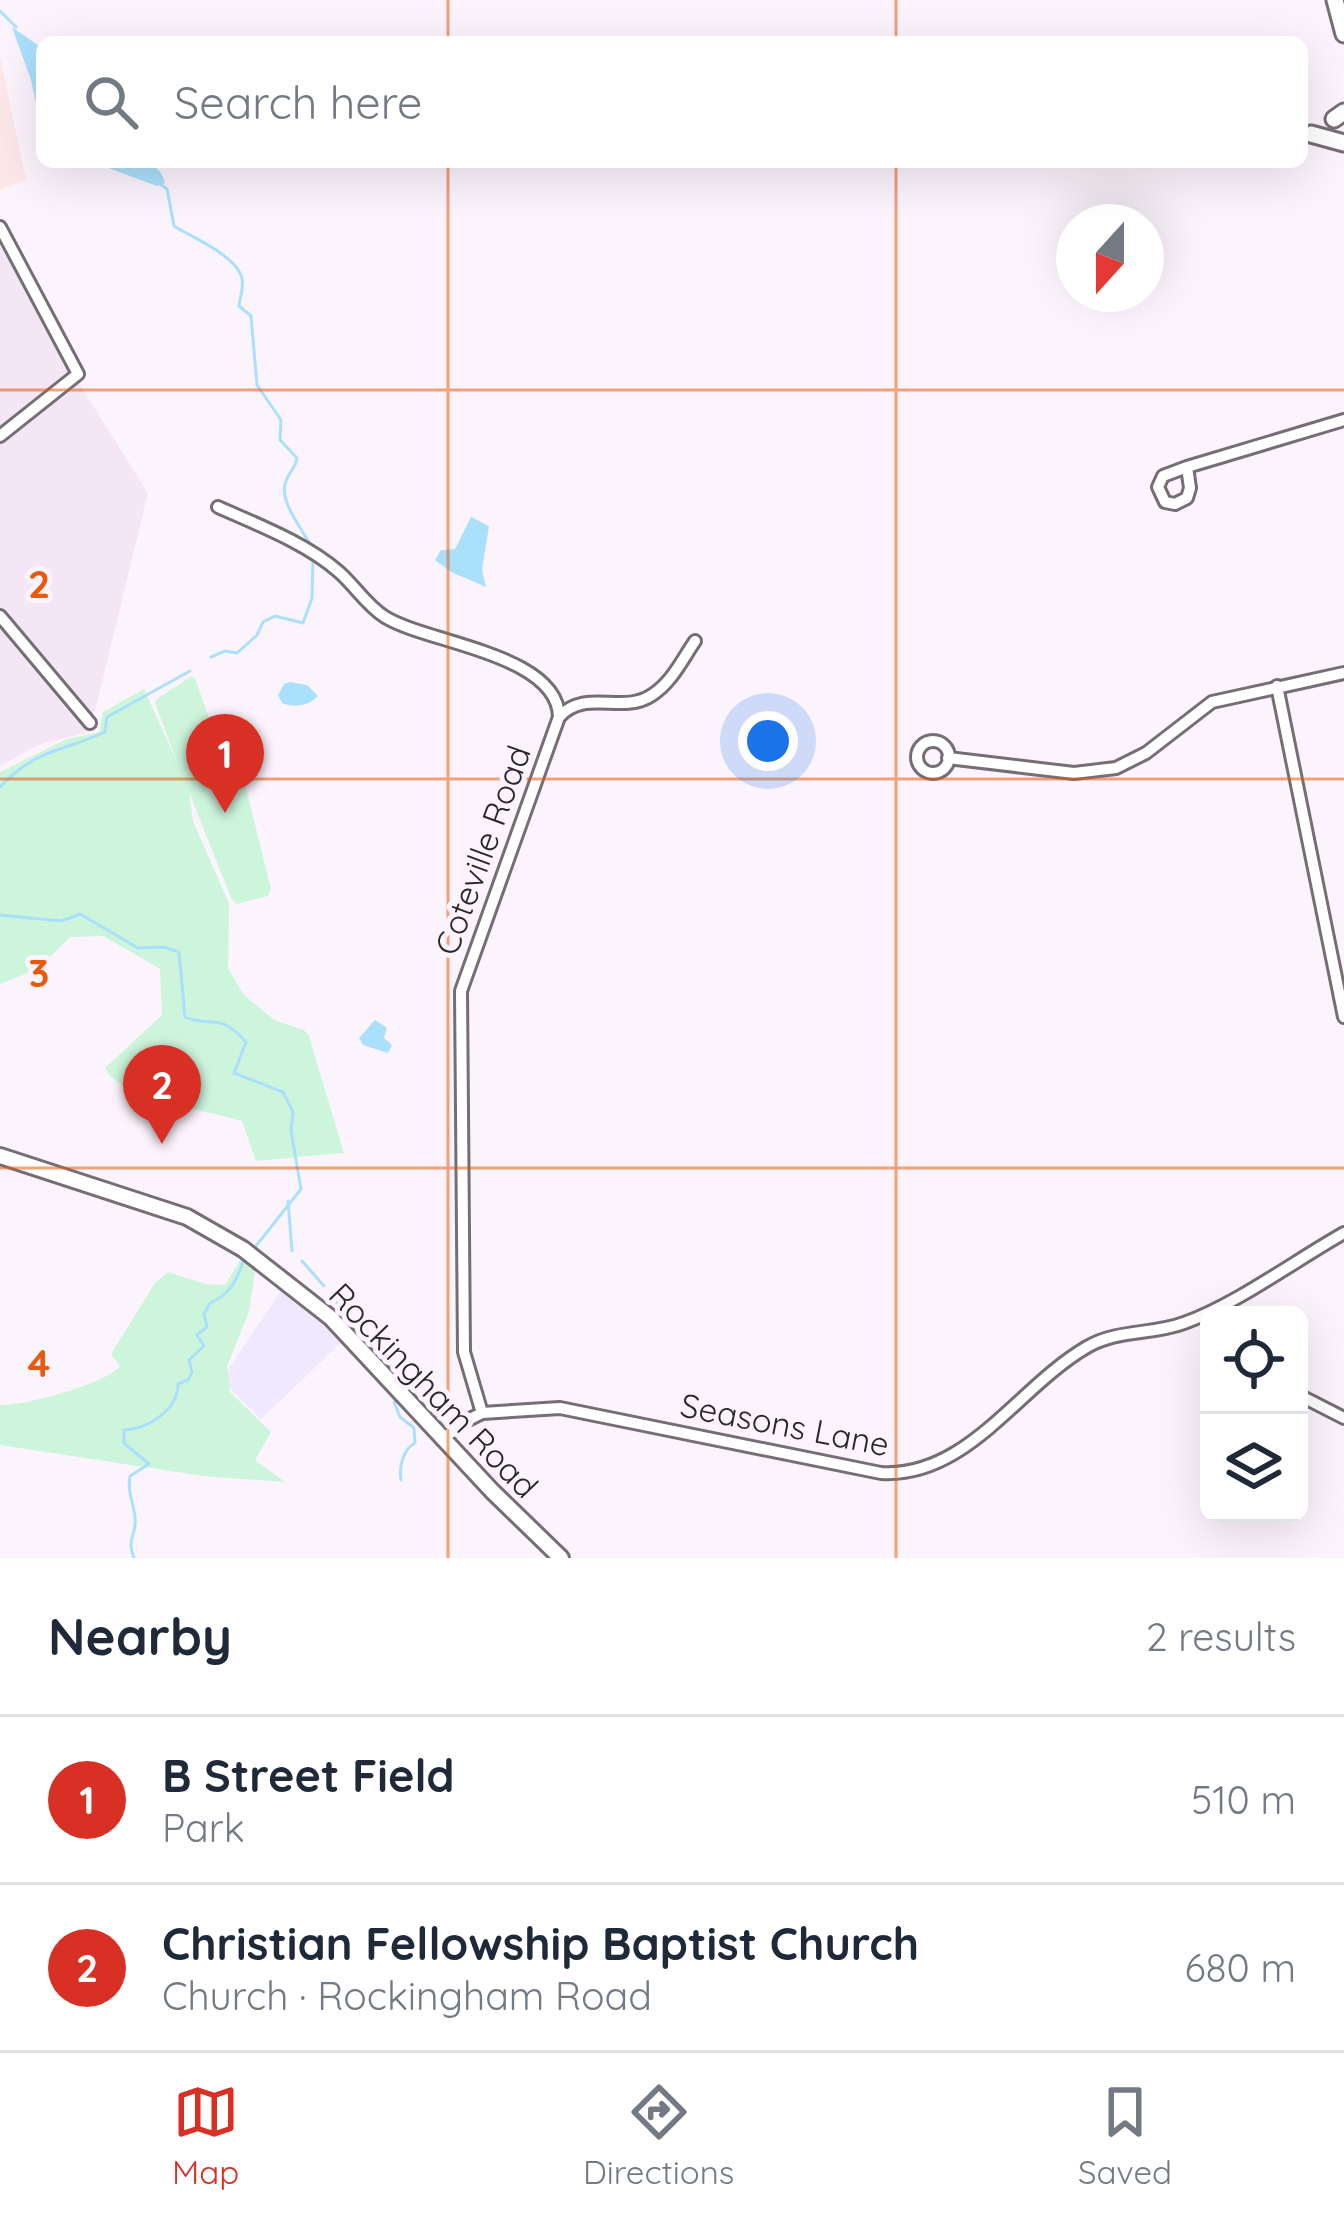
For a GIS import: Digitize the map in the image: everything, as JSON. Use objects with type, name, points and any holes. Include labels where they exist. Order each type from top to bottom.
[{"type":"highway","points":[[1335,0],[1344,34]]},
{"type":"highway","points":[[1311,134],[1344,143]]},
{"type":"main road","name":"Rockingham Road","points":[[0,1156],[187,1217],[243,1249],[331,1318],[562,1558]]},
{"type":"street","points":[[0,227],[78,374],[0,436]]},
{"type":"street","points":[[1187,467],[1344,420]]},
{"type":"street","points":[[218,507],[338,570],[385,617],[415,632],[496,654],[552,692],[579,701],[633,703],[649,698],[665,686],[695,641]]},
{"type":"street","points":[[0,616],[90,723]]},
{"type":"street","points":[[948,758],[1074,773],[1115,768],[1146,754],[1211,702],[1344,674]]},
{"type":"street","points":[[1277,686],[1344,1017]]},
{"type":"street","name":"Coteville Road","points":[[482,1414],[464,1352],[461,992],[559,717],[552,692]]},
{"type":"street","points":[[559,717],[579,701]]},
{"type":"street","name":"Seasons Lane","points":[[1224,1306],[1344,1233]]},
{"type":"street","name":"Seasons Lane","points":[[444,1438],[482,1414],[560,1408],[881,1473],[915,1472],[960,1449],[1090,1345],[1121,1333],[1172,1327],[1200,1317]]},
{"type":"street","points":[[1308,1400],[1344,1418]]},
{"type":"shaded area","points":[[0,57],[26,180],[0,190]]},
{"type":"shaded area","points":[[0,241],[66,363],[148,493],[90,732],[38,745],[0,766]]},
{"type":"shaded area","points":[[285,1285],[344,1340],[261,1419],[221,1380]]},
{"type":"green space","points":[[195,678],[214,732],[220,737],[233,736],[271,889],[268,896],[237,904],[232,900],[189,792],[193,821],[229,904],[228,968],[244,995],[274,1020],[309,1036],[344,1153],[256,1161],[242,1121],[167,1103],[114,1079],[105,1068],[162,1015],[160,969],[103,936],[70,937],[38,969],[0,984],[0,772],[67,739],[99,732],[103,712],[144,689],[177,762],[155,703]]},
{"type":"green space","points":[[242,1257],[256,1265],[249,1312],[227,1366],[230,1392],[271,1432],[255,1460],[285,1482],[203,1476],[0,1445],[0,1405],[63,1393],[120,1366],[111,1354],[155,1283],[168,1272],[225,1285]]},
{"type":"water","points":[[12,27],[36,44],[36,103]]},
{"type":"water","points":[[108,168],[156,168],[165,183],[157,186]]},
{"type":"water","points":[[471,517],[489,526],[482,570],[486,587],[435,560],[441,550],[455,549]]},
{"type":"water","points":[[290,682],[307,685],[318,696],[301,705],[282,703],[278,695]]},
{"type":"water","points":[[375,1020],[387,1028],[384,1038],[392,1045],[388,1053],[363,1045],[359,1038]]},
{"type":"waterway","points":[[0,11],[16,27]]},
{"type":"waterway","points":[[160,184],[167,189],[174,226],[222,254],[242,278],[239,306],[251,316],[257,385],[281,420],[280,440],[297,458],[285,484],[286,499],[311,546]]},
{"type":"waterway","points":[[211,657],[225,651],[237,653],[257,635],[263,622],[275,616],[303,623],[312,598],[313,560]]},
{"type":"waterway","points":[[0,787],[38,758],[105,732],[107,717],[190,671]]},
{"type":"waterway","points":[[0,915],[61,921],[80,914],[138,948],[179,952],[185,1017],[221,1023],[236,1032],[246,1042],[234,1073],[283,1092],[293,1112],[291,1131],[301,1189],[256,1246]]},
{"type":"waterway","points":[[288,1201],[292,1251]]},
{"type":"waterway","points":[[134,1558],[130,1476],[149,1464],[124,1443],[124,1430],[152,1422],[173,1402],[178,1384],[192,1372],[189,1360],[204,1346],[197,1335],[207,1327],[204,1314],[232,1286],[244,1259]]},
{"type":"waterway","points":[[302,1261],[324,1286]]},
{"type":"waterway","points":[[331,1296],[398,1373]]},
{"type":"waterway","points":[[394,1402],[400,1417],[414,1428],[415,1443],[403,1459],[401,1480]]},
{"type":"place","name":"B Street Field","points":[[225,813]]},
{"type":"place","name":"Christian Fellowship Baptist Church","points":[[162,1144]]}]
